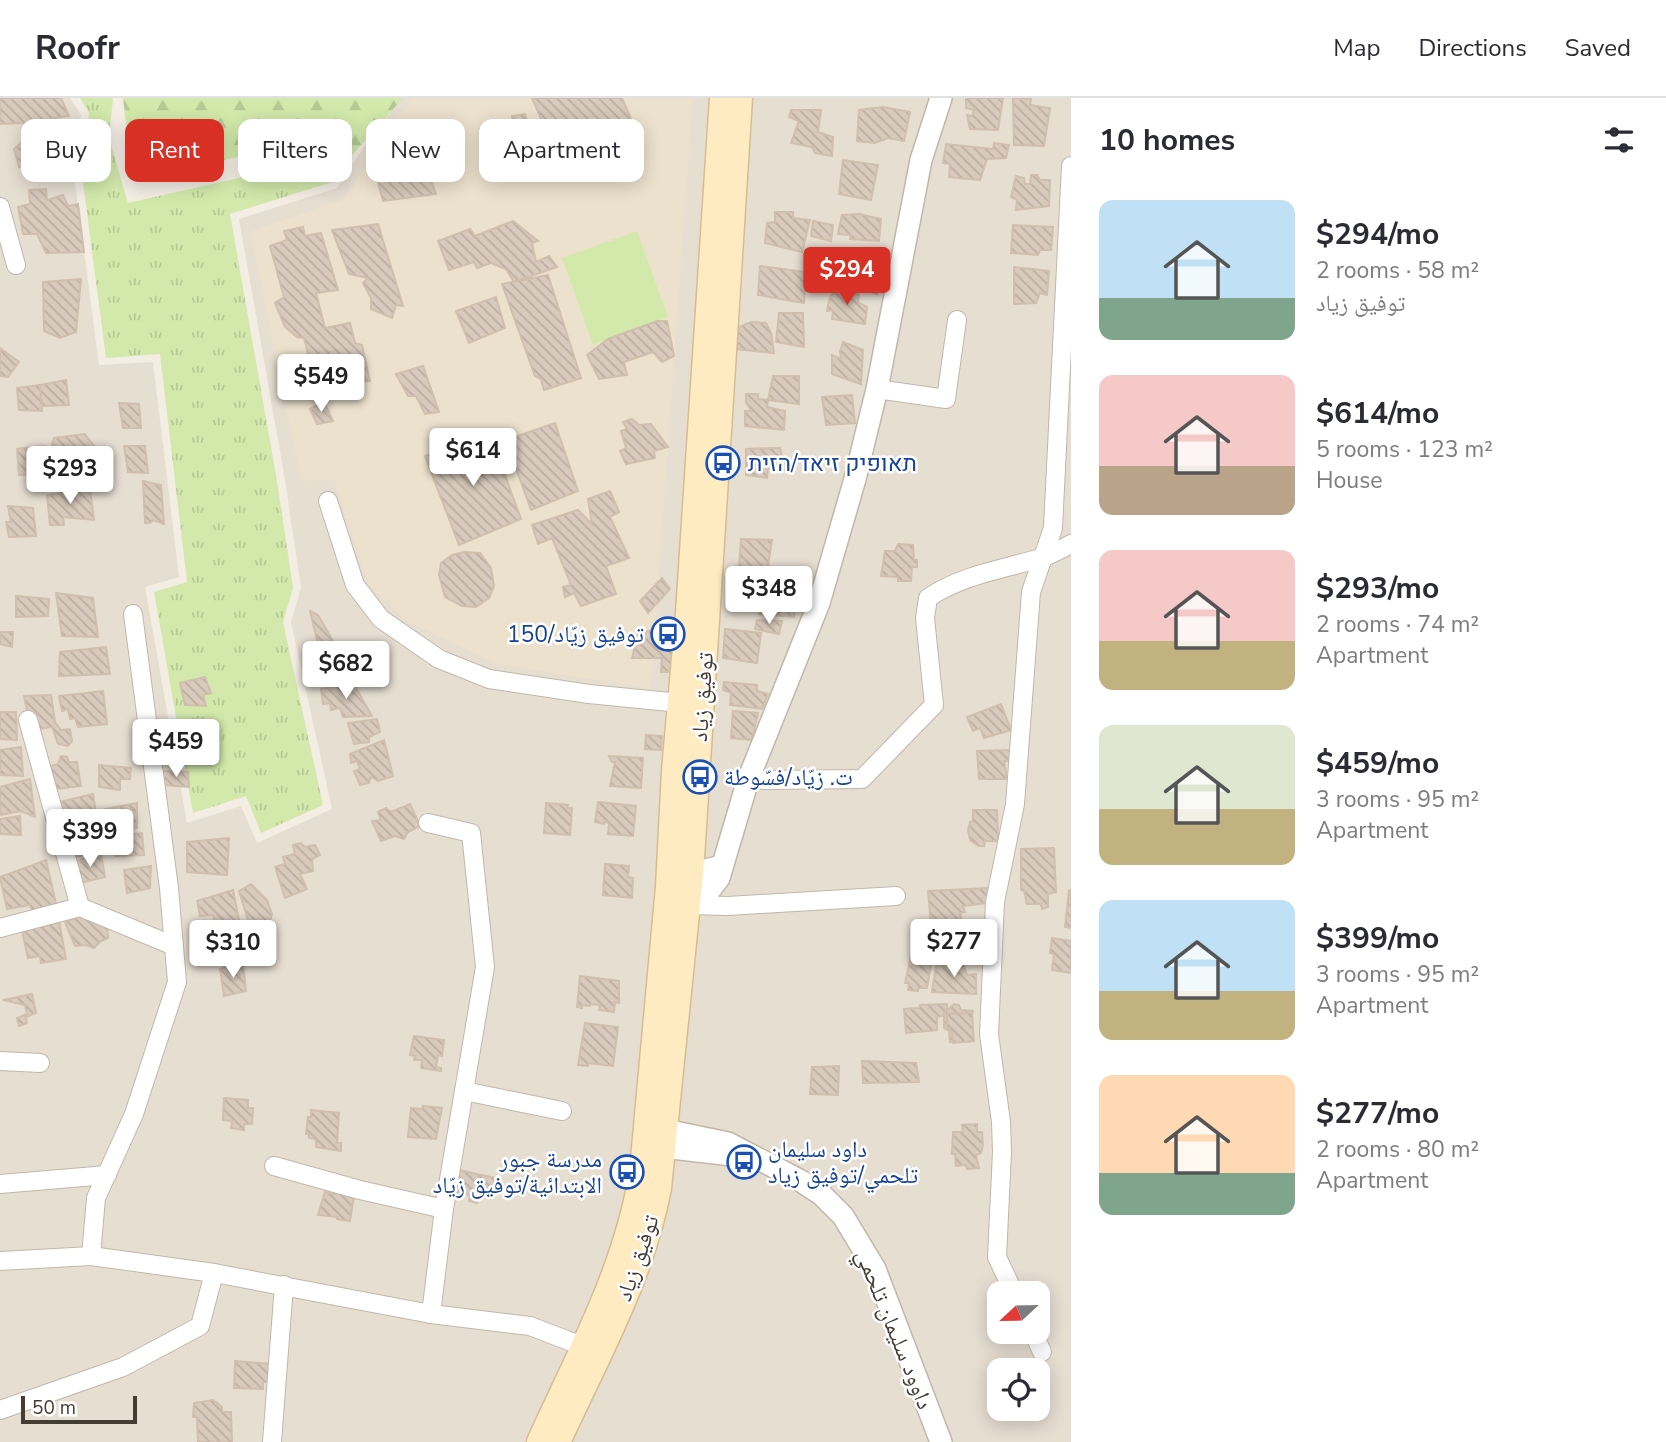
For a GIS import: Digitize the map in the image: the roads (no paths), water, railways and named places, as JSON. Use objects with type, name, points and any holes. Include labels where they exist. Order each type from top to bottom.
[{"type":"main road","name":"توفيق زياد","points":[[658,1138],[668,887],[722,98]]},
{"type":"main road","name":"توفيق زياد","points":[[558,1442],[591,1349],[658,1138],[691,874],[740,98]]},
{"type":"main road","name":"توفيق زياد","points":[[540,1442],[591,1349]]},
{"type":"street","points":[[688,905],[709,891],[719,878],[748,780],[819,603],[855,479],[877,388],[921,160],[941,98]]},
{"type":"street","points":[[1008,1281],[997,1257],[1001,1122],[989,1034],[995,902],[1015,804],[1031,592],[1053,528],[1071,166]]},
{"type":"street","points":[[0,207],[16,265]]},
{"type":"street","points":[[877,388],[946,399],[957,320]]},
{"type":"street","points":[[328,501],[355,585],[381,619],[439,659],[489,679],[589,694],[680,703]]},
{"type":"street","points":[[748,780],[863,779],[934,705],[925,618],[928,598],[988,571],[1044,557],[1071,544]]},
{"type":"street","points":[[91,1256],[96,1198],[134,1114],[177,982],[169,888],[132,614]]},
{"type":"street","points":[[28,720],[80,907]]},
{"type":"street","points":[[428,823],[471,833],[485,967],[444,1209],[431,1314]]},
{"type":"street","points":[[721,866],[691,874],[668,887],[688,905],[728,906],[896,896]]},
{"type":"street","points":[[0,928],[80,907],[174,946]]},
{"type":"street","points":[[0,1061],[40,1063]]},
{"type":"street","points":[[464,1091],[562,1111]]},
{"type":"street","name":"داوود سليمان تلحمي","points":[[658,1138],[728,1143],[778,1167],[822,1195],[843,1216],[875,1269],[941,1442]]},
{"type":"street","points":[[274,1166],[360,1191],[444,1209]]},
{"type":"street","points":[[0,1184],[107,1175]]},
{"type":"street","points":[[0,1261],[91,1256],[214,1273],[431,1314],[530,1326],[591,1349]]},
{"type":"street","points":[[0,1410],[123,1367],[200,1326],[214,1273]]},
{"type":"street","points":[[272,1442],[284,1285]]},
{"type":"street","points":[[1038,1344],[1042,1352]]},
{"type":"place","name":"תאופיק זיאד/הזית","points":[[723,463]]},
{"type":"place","name":"توفيق زيّاد/150","points":[[668,634]]},
{"type":"place","name":"ت. زيّاد/فسّوطة","points":[[700,777]]},
{"type":"place","name":"داود سليمان تلحمي/توفيق زياد","points":[[744,1162]]},
{"type":"place","name":"مدرسة جبور الابتدائية/توفيق زيّاد","points":[[627,1172]]}]
